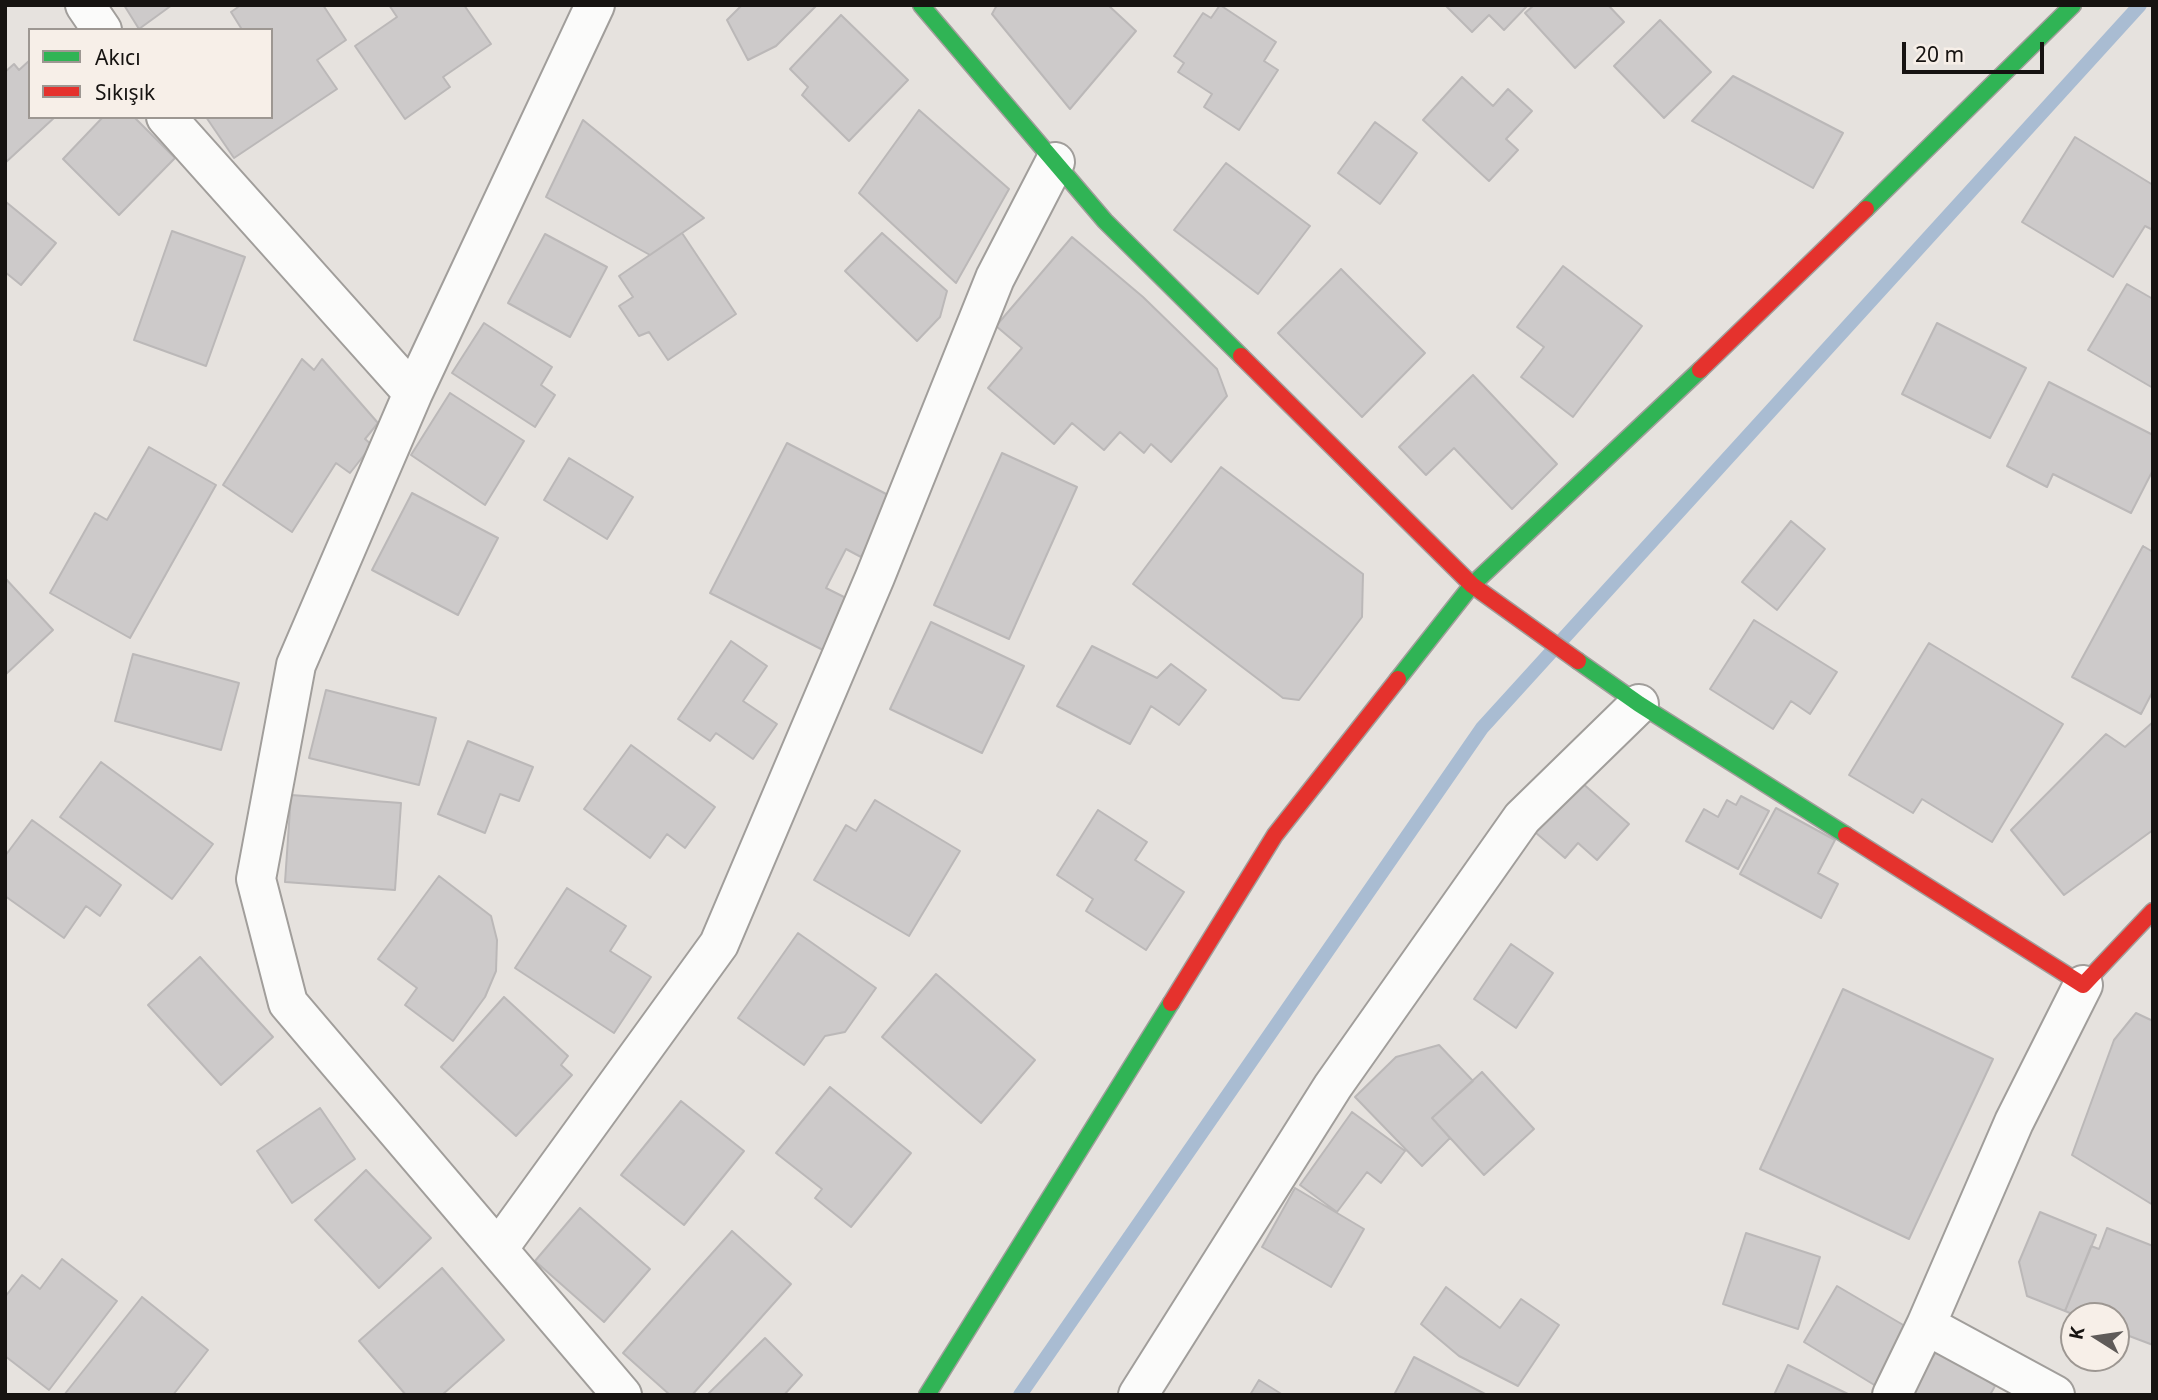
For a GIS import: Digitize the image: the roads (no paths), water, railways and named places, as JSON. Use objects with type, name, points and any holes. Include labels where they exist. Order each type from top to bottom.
[{"type":"street","points":[[85,5],[101,28]]},
{"type":"street","points":[[595,5],[413,393],[296,665],[256,879],[288,1003],[622,1395]]},
{"type":"street","points":[[921,5],[1115,230],[1472,585],[1624,694],[2083,985]]},
{"type":"street","points":[[927,1395],[1275,835],[1472,585],[1795,280],[2073,5]]},
{"type":"street","points":[[168,119],[413,393]]},
{"type":"street","points":[[498,1249],[719,944],[875,577],[995,278],[1055,162]]},
{"type":"street","points":[[1138,1395],[1333,1086],[1522,818],[1624,694]]},
{"type":"street","points":[[1892,1395],[1926,1325],[2014,1122],[2083,985],[2153,911]]},
{"type":"street","points":[[1926,1325],[2056,1395]]},
{"type":"waterway","points":[[1020,1395],[1482,728],[2140,5]]}]
